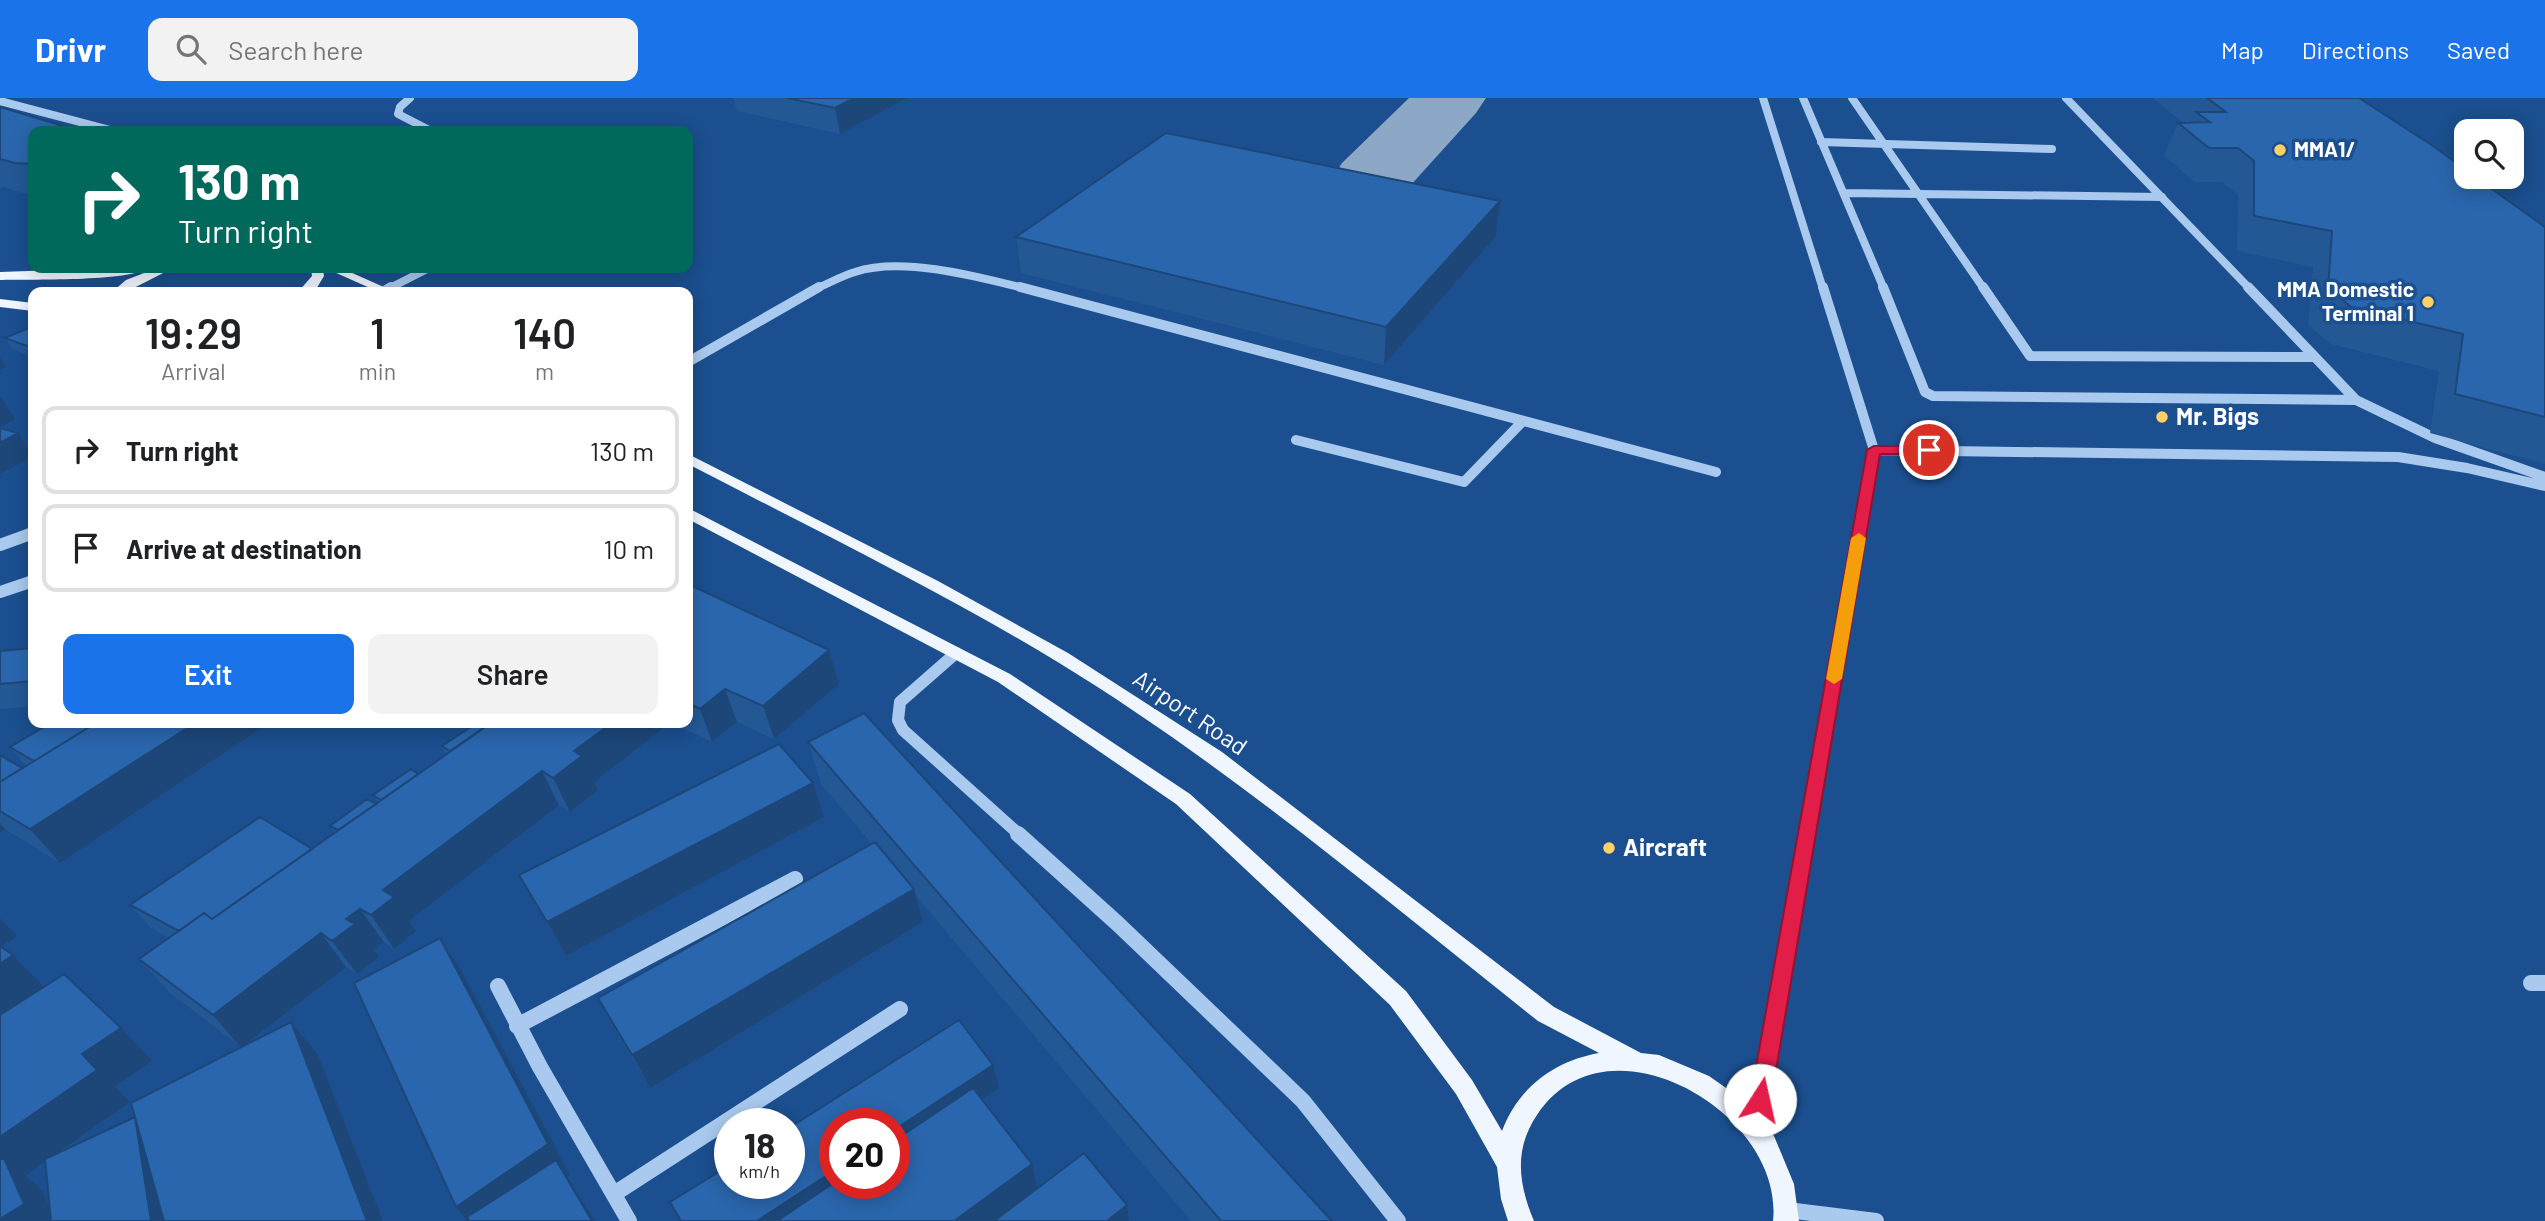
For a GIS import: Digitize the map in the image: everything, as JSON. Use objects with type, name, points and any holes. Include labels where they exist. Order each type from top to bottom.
[{"type":"main road","points":[[0,276],[101,273]]},
{"type":"main road","points":[[125,287],[155,273]]},
{"type":"main road","points":[[343,273],[378,287]]},
{"type":"main road","points":[[0,303],[28,306]]},
{"type":"main road","name":"Airport Road","points":[[693,461],[932,585],[1062,657],[1215,757],[1546,1014],[1632,1059]]},
{"type":"main road","points":[[693,516],[1004,678],[1183,799],[1398,998],[1464,1087],[1510,1166]]},
{"type":"main road","points":[[1521,1221],[1511,1202],[1509,1143],[1525,1105],[1553,1077],[1592,1062],[1632,1059],[1678,1070],[1721,1094],[1756,1128],[1777,1165],[1787,1215]]},
{"type":"lane","points":[[410,98],[400,107],[398,114],[421,126]]},
{"type":"lane","points":[[1756,1128],[1874,450],[1763,98]]},
{"type":"lane","points":[[1803,98],[1845,193],[1925,392],[1933,396],[2356,400]]},
{"type":"lane","points":[[1852,98],[2030,356],[2313,358]]},
{"type":"lane","points":[[2066,98],[2356,400],[2435,438],[2545,477]]},
{"type":"lane","points":[[0,101],[95,126]]},
{"type":"lane","points":[[1821,142],[2052,149]]},
{"type":"lane","points":[[1845,193],[2162,197]]},
{"type":"lane","points":[[693,359],[808,292],[857,271],[902,267],[934,269],[976,276],[1088,304],[1716,472]]},
{"type":"lane","points":[[395,287],[420,273]]},
{"type":"lane","points":[[1296,439],[1464,482],[1523,421]]},
{"type":"lane","points":[[1874,450],[2398,457],[2467,468],[2545,486]]},
{"type":"lane","points":[[0,545],[28,535]]},
{"type":"lane","points":[[0,592],[28,583]]},
{"type":"lane","points":[[956,653],[900,702],[898,720],[903,730],[1118,924],[1303,1101],[1398,1221]]},
{"type":"lane","points":[[517,1026],[795,879]]},
{"type":"lane","points":[[498,986],[517,1026],[629,1221]]},
{"type":"lane","points":[[614,1194],[900,1009]]},
{"type":"lane","points":[[1787,1215],[1876,1221]]},
{"type":"building","points":[[787,98],[854,98],[835,108]]},
{"type":"building","points":[[2207,98],[2359,98],[2454,161],[2454,189],[2492,189],[2545,227],[2545,417],[2455,394],[2463,334],[2351,307],[2328,288],[2332,231],[2254,216],[2254,161],[2238,148],[2209,148],[2178,123],[2210,122],[2196,112],[2226,112]]},
{"type":"building","points":[[0,107],[63,126],[28,126],[28,164],[0,159]]},
{"type":"building","points":[[1166,133],[1500,201],[1386,327],[1016,237]]},
{"type":"building","points":[[28,328],[27,346],[5,338]]},
{"type":"building","points":[[0,428],[18,433],[0,443]]},
{"type":"building","points":[[693,586],[829,650],[763,706],[725,689],[700,709],[693,706]]},
{"type":"building","points":[[28,648],[28,681],[0,684],[0,651]]},
{"type":"building","points":[[864,713],[1332,1221],[1221,1221],[808,742]]},
{"type":"building","points":[[42,728],[88,728],[34,761],[10,747]]},
{"type":"building","points":[[88,728],[187,728],[30,829],[0,811],[0,782]]},
{"type":"building","points":[[469,728],[483,728],[450,751],[442,746]]},
{"type":"building","points":[[484,728],[605,728],[574,751],[582,756],[553,778],[542,771],[383,890],[394,897],[371,915],[360,909],[346,919],[355,924],[332,941],[321,933],[213,1015],[139,959],[204,913],[212,919]]},
{"type":"building","points":[[779,744],[813,783],[547,922],[519,875]]},
{"type":"building","points":[[0,755],[22,768],[0,782]]},
{"type":"building","points":[[411,769],[418,774],[381,800],[373,795]]},
{"type":"building","points":[[367,799],[376,804],[338,830],[330,826]]},
{"type":"building","points":[[260,817],[312,849],[212,919],[204,913],[179,931],[130,905]]},
{"type":"building","points":[[875,842],[914,889],[632,1055],[598,998]]},
{"type":"building","points":[[440,938],[548,1144],[456,1207],[354,983]]},
{"type":"building","points":[[0,946],[13,955],[0,964]]},
{"type":"building","points":[[64,974],[121,1028],[82,1054],[97,1070],[0,1137],[0,1015]]},
{"type":"building","points":[[959,1020],[993,1065],[910,1119],[910,1108],[820,1108]]},
{"type":"building","points":[[291,1022],[367,1221],[164,1221],[131,1103]]},
{"type":"building","points":[[973,1088],[1032,1164],[954,1221],[777,1221],[819,1193],[819,1199],[910,1199],[910,1130]]},
{"type":"building","points":[[819,1109],[819,1180],[805,1190],[805,1118]]},
{"type":"building","points":[[135,1117],[151,1221],[51,1221],[45,1159]]},
{"type":"building","points":[[1084,1153],[1127,1205],[1107,1221],[994,1221]]},
{"type":"building","points":[[4,1158],[24,1204],[0,1219],[0,1160]]},
{"type":"building","points":[[556,1160],[592,1221],[469,1221],[467,1217]]},
{"type":"building","points":[[714,1175],[714,1199],[791,1199],[757,1221],[681,1221],[670,1202]]},
{"type":"taxiway","points":[[1371,180],[1450,98]]},
{"type":"slow traffic","points":[[1834,679],[1859,538]]},
{"type":"place","name":"MMA1/","points":[[2280,150]]},
{"type":"place","name":"MMA Domestic Terminal 1","points":[[2428,302]]},
{"type":"place","name":"Mr. Bigs","points":[[2162,417]]},
{"type":"place","name":"Aircraft","points":[[1609,848]]},
{"type":"route","points":[[1760,1100],[1874,450],[1929,450]]}]
